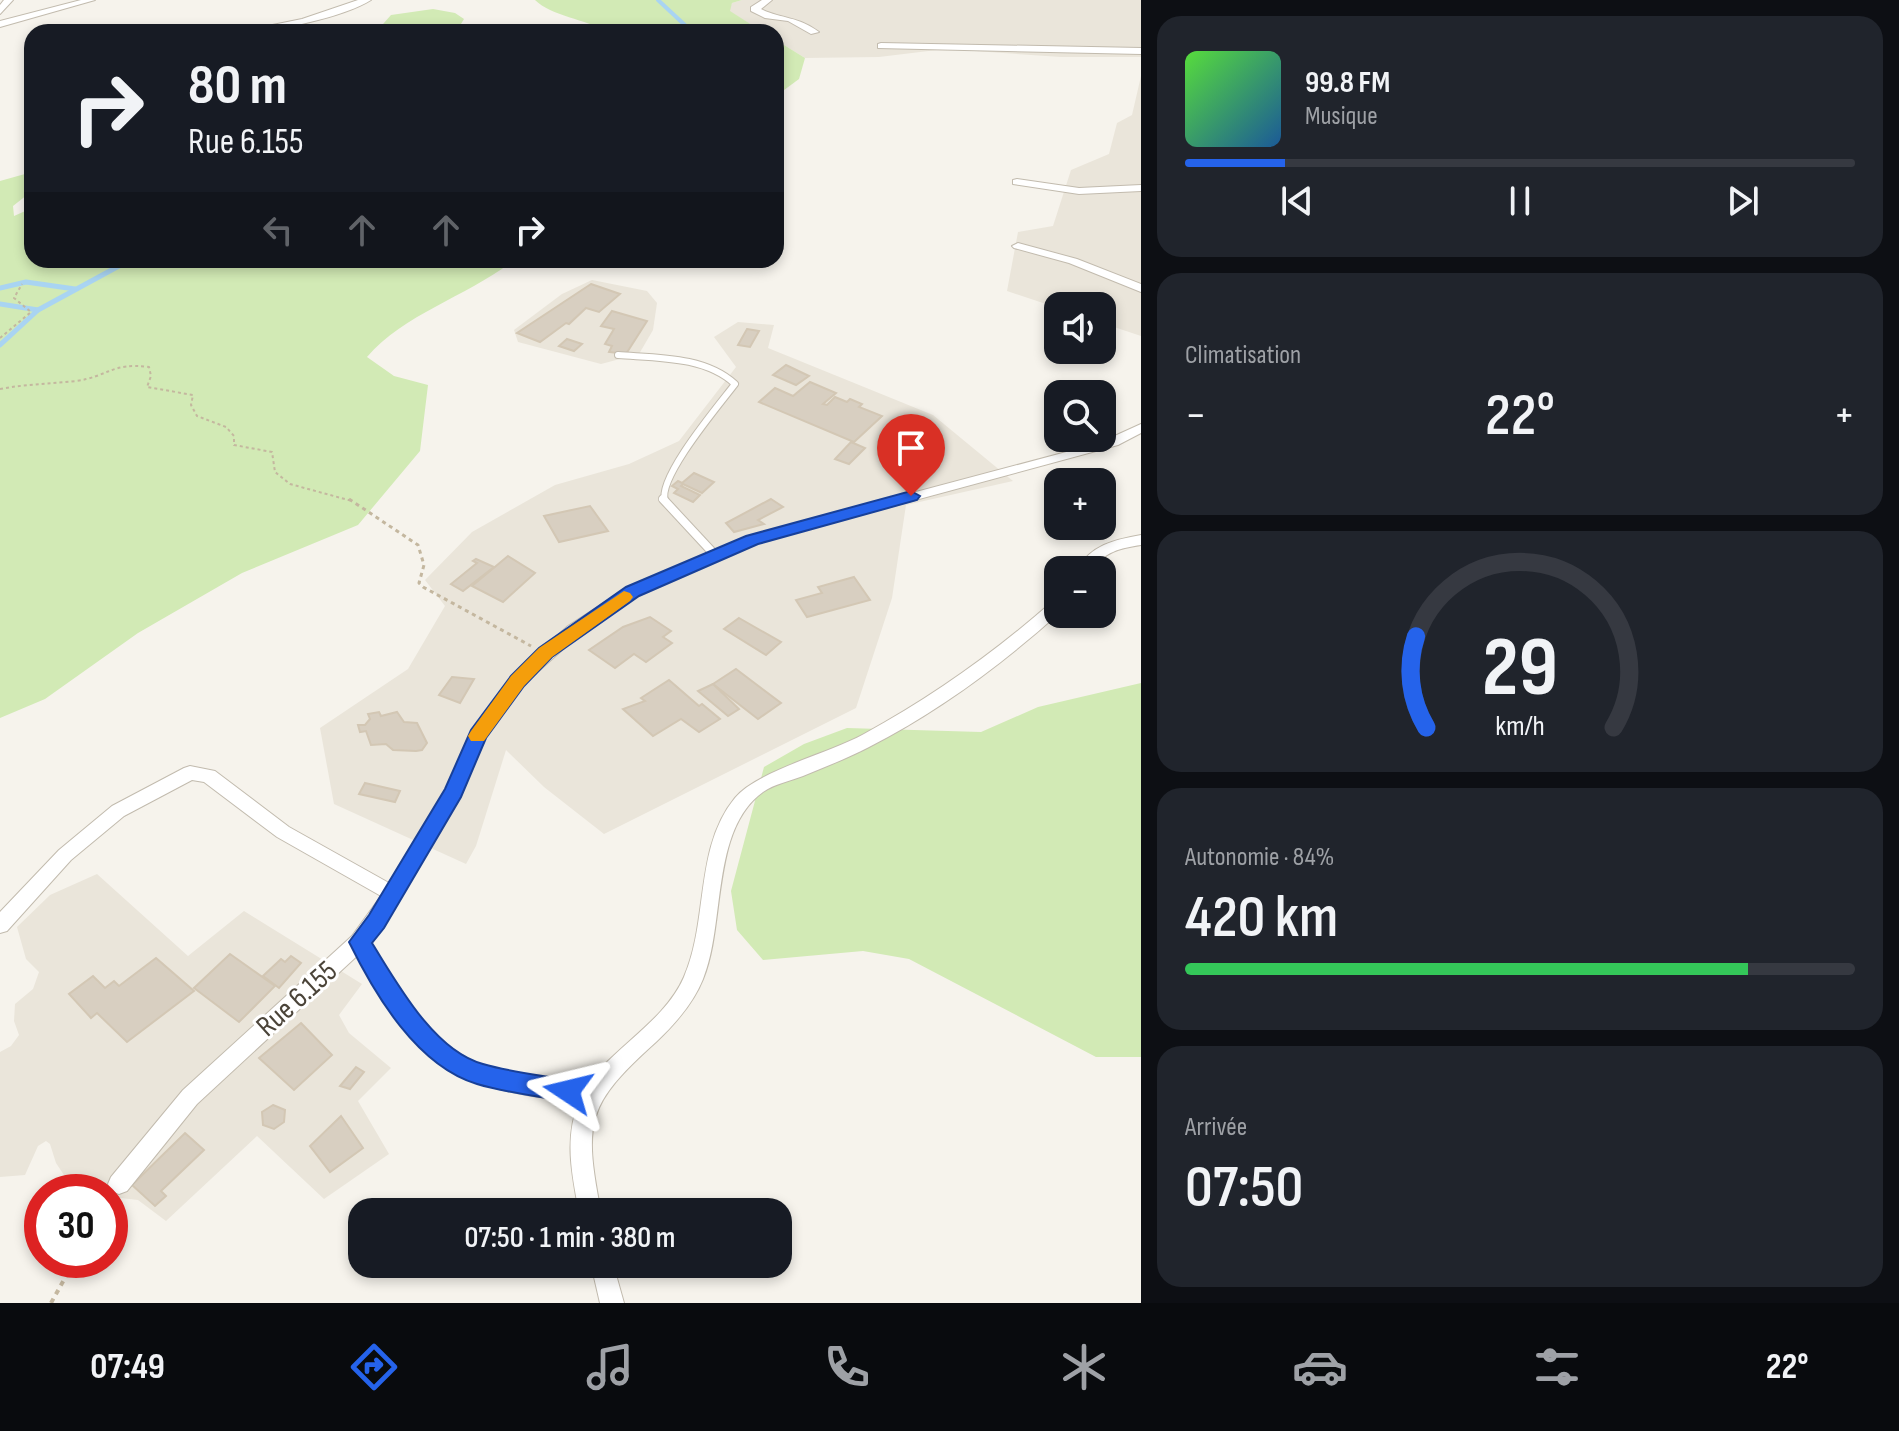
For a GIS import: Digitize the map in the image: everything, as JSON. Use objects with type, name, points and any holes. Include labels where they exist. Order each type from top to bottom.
[{"type":"street","points":[[0,11],[9,0]]},
{"type":"street","points":[[0,24],[91,0]]},
{"type":"street","points":[[287,24],[367,0]]},
{"type":"street","points":[[768,0],[754,9],[768,16],[790,19],[814,32]]},
{"type":"street","points":[[881,46],[1141,51]]},
{"type":"street","points":[[1017,182],[1079,191],[1141,188]]},
{"type":"street","points":[[1018,246],[1073,261],[1141,288]]},
{"type":"street","name":"Rue 6.155","points":[[127,1174],[190,1097],[359,942],[376,921],[454,791],[478,735],[517,681],[545,653],[632,592],[715,555],[791,528],[1075,454],[1113,442],[1141,428]]},
{"type":"street","points":[[1094,556],[1111,545],[1141,540]]},
{"type":"street","points":[[587,1198],[581,1165],[583,1116],[592,1095],[620,1062],[668,1017],[693,981],[707,931],[721,842],[728,822],[749,792],[874,735],[991,660],[1044,616]]},
{"type":"street","points":[[0,925],[65,855],[118,811],[190,773],[209,776],[283,832],[391,893]]},
{"type":"street","points":[[359,942],[398,1005],[423,1035],[457,1064],[478,1074],[592,1095]]},
{"type":"street","points":[[606,1278],[612,1303]]},
{"type":"lane","points":[[618,355],[662,359],[715,370],[735,384],[690,444],[663,490],[663,499],[715,555]]},
{"type":"path","points":[[0,338],[31,312],[14,298],[22,284]]},
{"type":"path","points":[[0,389],[35,382],[78,381],[126,364],[149,367],[151,376],[147,387],[193,395],[191,405],[197,416],[226,427],[234,436],[234,445],[272,452],[275,472],[290,484],[346,497],[418,545],[424,565],[419,583],[423,587],[545,653]]},
{"type":"path","points":[[51,1303],[65,1278]]},
{"type":"shaded area","points":[[742,0],[1141,0],[1141,57],[1061,57],[945,49],[879,57],[805,58],[784,45],[784,24],[750,24],[729,11],[732,3]]},
{"type":"shaded area","points":[[1141,76],[1141,336],[1116,328],[1116,292],[1044,292],[1044,303],[1007,291],[1018,232],[1053,226],[1071,170],[1109,154],[1117,123],[1132,115]]},
{"type":"shaded area","points":[[592,280],[647,291],[657,303],[653,330],[639,354],[601,364],[518,342],[514,330],[562,294]]},
{"type":"shaded area","points":[[738,322],[774,325],[768,348],[933,415],[1013,481],[906,505],[892,598],[856,708],[604,834],[544,787],[506,750],[476,846],[466,864],[334,804],[320,728],[408,669],[445,606],[425,580],[472,532],[555,485],[629,464],[679,441],[736,367],[714,337]]},
{"type":"shaded area","points":[[97,874],[188,956],[244,911],[362,984],[339,1015],[349,1033],[391,1068],[358,1101],[389,1154],[324,1199],[257,1136],[166,1221],[138,1200],[128,1199],[128,1174],[63,1174],[46,1141],[38,1146],[25,1174],[0,1177],[0,1052],[11,1046],[19,1035],[14,1021],[15,1004],[33,989],[39,972],[26,959],[17,927],[50,895]]},
{"type":"green space","points":[[535,0],[742,0],[732,3],[730,11],[750,24],[589,24]]},
{"type":"green space","points":[[433,9],[455,13],[464,19],[461,24],[383,24],[391,15]]},
{"type":"green space","points":[[784,45],[805,58],[799,79],[784,90]]},
{"type":"green space","points":[[24,174],[24,197],[13,206],[14,216],[24,212],[24,268],[503,268],[418,316],[367,357],[394,376],[428,385],[420,451],[358,525],[242,573],[138,633],[45,699],[0,718],[0,181]]},
{"type":"green space","points":[[1141,683],[1141,1057],[1096,1057],[909,959],[863,951],[763,960],[737,930],[731,891],[764,767],[804,744],[847,728],[981,732],[1038,707]]},
{"type":"building","points":[[591,284],[620,294],[599,312],[586,308],[569,324],[566,323],[540,342],[517,333]]},
{"type":"building","points":[[612,311],[647,321],[626,354],[609,352],[612,346],[605,344],[614,329],[601,326]]},
{"type":"building","points":[[747,329],[759,331],[750,347],[738,345]]},
{"type":"building","points":[[567,339],[582,344],[574,351],[559,346]]},
{"type":"building","points":[[786,365],[809,376],[796,385],[773,375]]},
{"type":"building","points":[[810,382],[836,393],[823,404],[827,405],[835,397],[847,402],[850,399],[862,404],[859,407],[882,416],[854,442],[759,402],[775,388],[793,396]]},
{"type":"building","points":[[851,442],[865,448],[849,464],[835,459]]},
{"type":"building","points":[[913,456],[921,460],[907,471],[899,466]]},
{"type":"building","points":[[694,473],[714,482],[702,493],[683,484],[681,486],[700,495],[693,502],[674,493],[678,489],[672,486],[678,481],[682,483]]},
{"type":"building","points":[[771,499],[783,507],[758,520],[764,524],[734,532],[726,523]]},
{"type":"building","points":[[590,506],[608,531],[559,542],[544,516]]},
{"type":"building","points":[[508,556],[535,573],[503,602],[472,586]]},
{"type":"building","points":[[476,559],[494,567],[463,591],[451,584],[477,563],[473,561]]},
{"type":"building","points":[[854,577],[870,600],[807,617],[796,600],[822,593],[818,587]]},
{"type":"building","points":[[650,617],[671,631],[663,637],[672,643],[646,662],[634,654],[615,668],[589,650],[623,627]]},
{"type":"building","points":[[739,618],[781,642],[766,655],[724,629]]},
{"type":"building","points":[[736,669],[781,703],[758,719],[713,684]]},
{"type":"building","points":[[452,677],[474,679],[460,703],[439,695]]},
{"type":"building","points":[[669,680],[699,706],[702,704],[720,719],[699,732],[681,719],[653,736],[623,709],[645,701],[641,698]]},
{"type":"building","points":[[713,684],[739,709],[728,716],[698,691]]},
{"type":"building","points":[[379,712],[381,716],[397,712],[404,722],[417,723],[427,743],[422,750],[393,750],[386,744],[371,745],[366,731],[360,732],[358,725],[365,725],[370,719],[368,714]]},
{"type":"building","points":[[365,783],[400,791],[395,802],[359,794]]},
{"type":"building","points":[[230,954],[275,986],[239,1022],[194,988]]},
{"type":"building","points":[[291,956],[301,963],[279,988],[263,976],[281,959],[285,962]]},
{"type":"building","points":[[156,958],[194,991],[127,1042],[97,1013],[91,1018],[69,994],[93,976],[105,988],[114,981],[119,986]]},
{"type":"building","points":[[301,1023],[332,1055],[294,1090],[259,1058]]},
{"type":"building","points":[[356,1067],[364,1072],[350,1089],[340,1086]]},
{"type":"building","points":[[273,1105],[285,1110],[284,1122],[274,1129],[263,1125],[262,1112]]},
{"type":"building","points":[[341,1116],[363,1148],[330,1172],[310,1146]]},
{"type":"building","points":[[185,1133],[204,1150],[161,1191],[166,1196],[155,1206],[132,1185]]},
{"type":"waterway","points":[[658,0],[684,24]]},
{"type":"waterway","points":[[38,310],[115,268]]},
{"type":"waterway","points":[[0,288],[26,282],[75,289]]},
{"type":"waterway","points":[[0,304],[38,310]]},
{"type":"waterway","points":[[0,345],[38,310]]},
{"type":"slow traffic","points":[[478,736],[517,681],[545,653],[624,597]]},
{"type":"route","points":[[568,1091],[478,1074],[457,1064],[423,1035],[398,1005],[359,942],[376,921],[454,791],[478,735],[517,681],[545,653],[632,592],[752,540],[911,496]]}]
